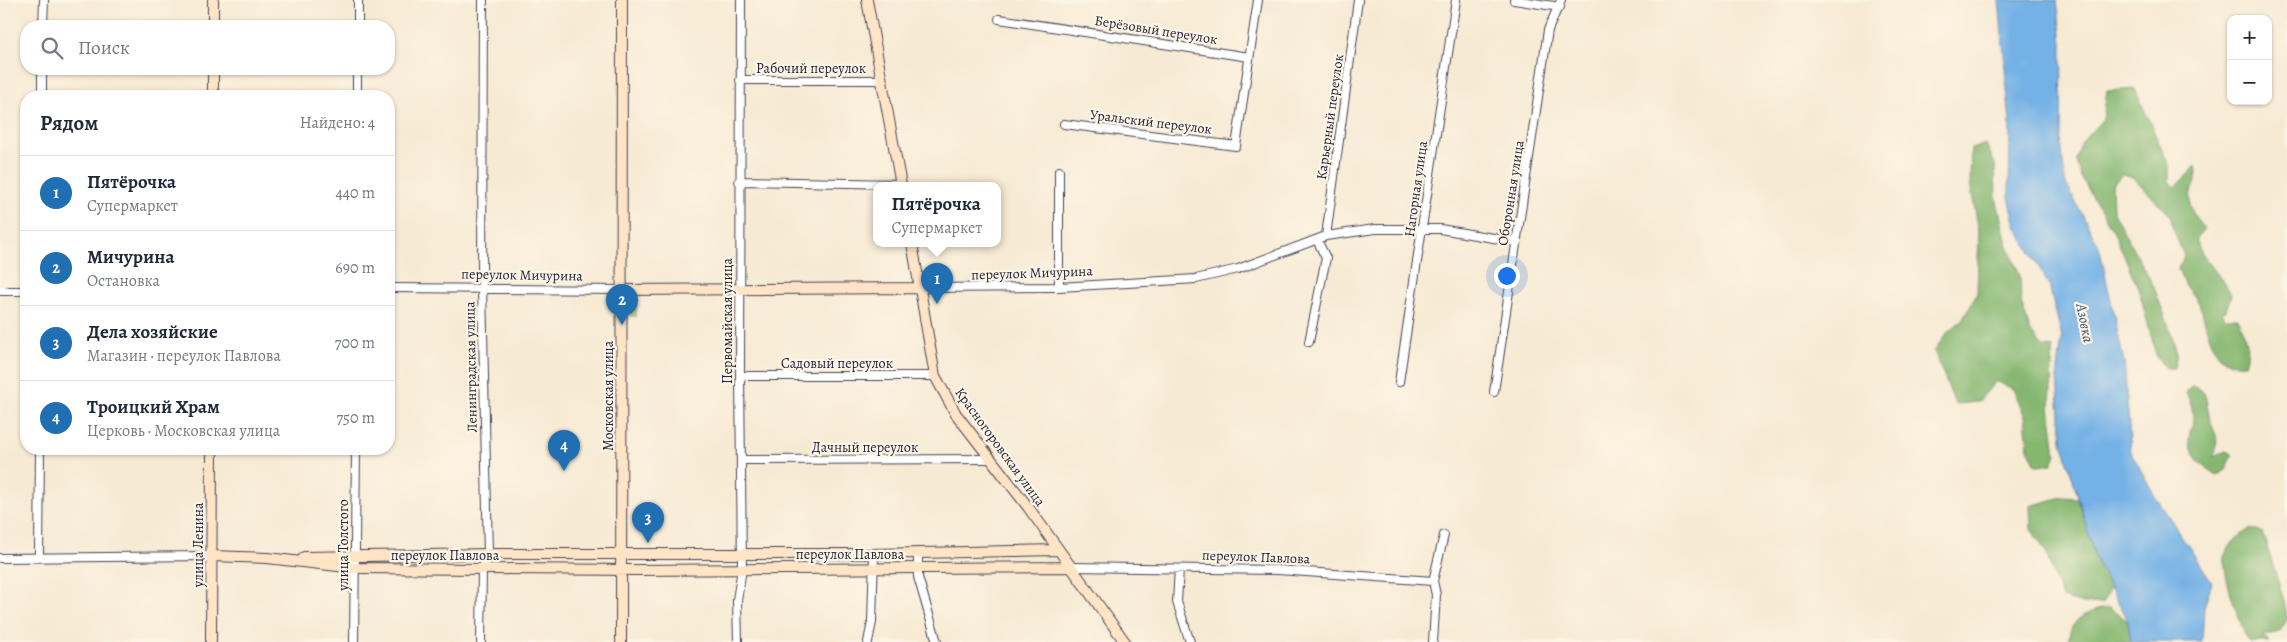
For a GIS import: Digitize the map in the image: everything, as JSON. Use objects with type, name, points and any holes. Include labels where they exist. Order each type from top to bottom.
[{"type":"street","points":[[43,20],[44,0]]},
{"type":"street","points":[[213,0],[213,20]]},
{"type":"street","points":[[358,0],[358,20]]},
{"type":"street","name":"Ленинградская улица","points":[[481,642],[482,569],[488,554],[482,288],[483,0]]},
{"type":"street","name":"Московская улица","points":[[621,642],[622,0]]},
{"type":"street","name":"Первомайская улица","points":[[738,642],[738,600],[742,569],[740,555],[741,0]]},
{"type":"street","points":[[867,0],[900,182]]},
{"type":"street","points":[[1249,57],[1258,0]]},
{"type":"street","name":"Карьерный переулок","points":[[1326,236],[1358,0]]},
{"type":"street","name":"Нагорная улица","points":[[1399,382],[1456,0]]},
{"type":"street","points":[[1514,0],[1560,4]]},
{"type":"street","name":"Оборонная улица","points":[[1494,392],[1548,30],[1560,4]]},
{"type":"street","name":"Берёзовый переулок","points":[[999,19],[1249,57]]},
{"type":"street","name":"Уральский переулок","points":[[1064,124],[1236,146],[1249,57]]},
{"type":"street","points":[[42,75],[42,90]]},
{"type":"street","points":[[213,75],[213,90]]},
{"type":"street","points":[[358,75],[358,90]]},
{"type":"street","name":"Рабочий переулок","points":[[740,80],[882,80]]},
{"type":"street","points":[[1059,171],[1059,287]]},
{"type":"street","points":[[740,181],[873,184]]},
{"type":"street","name":"переулок Мичурина","points":[[395,288],[740,290],[1059,287],[1196,278],[1238,269],[1326,236],[1375,229],[1440,229],[1517,242]]},
{"type":"street","points":[[1309,342],[1326,258],[1317,240]]},
{"type":"street","name":"Красногоровская улица","points":[[913,247],[935,376],[956,414],[1125,642]]},
{"type":"street","points":[[0,291],[20,291]]},
{"type":"street","name":"Садовый переулок","points":[[740,376],[935,376]]},
{"type":"street","points":[[38,558],[40,455]]},
{"type":"street","name":"улица Ленина","points":[[211,642],[212,455]]},
{"type":"street","name":"улица Толстого","points":[[354,642],[356,455]]},
{"type":"street","name":"Дачный переулок","points":[[741,460],[990,459]]},
{"type":"street","points":[[1433,642],[1436,595],[1433,581],[1444,535]]},
{"type":"street","name":"переулок Павлова","points":[[0,558],[212,556],[267,558],[488,554],[918,554],[1058,550]]},
{"type":"street","points":[[868,642],[872,622],[874,554]]},
{"type":"street","points":[[918,554],[918,577],[937,642]]},
{"type":"street","name":"переулок Павлова","points":[[267,558],[355,568],[622,570],[1070,567],[1278,570],[1433,581]]},
{"type":"street","points":[[1179,569],[1177,602],[1190,642]]},
{"type":"green space","points":[[2135,89],[2169,165],[2169,182],[2175,187],[2196,166],[2197,175],[2190,197],[2190,205],[2195,217],[2204,230],[2196,239],[2203,254],[2231,295],[2226,310],[2221,313],[2226,318],[2238,318],[2247,347],[2245,364],[2234,364],[2225,360],[2213,346],[2199,303],[2184,283],[2178,269],[2184,256],[2172,226],[2171,216],[2134,178],[2123,175],[2112,184],[2113,212],[2153,285],[2168,324],[2177,353],[2174,368],[2165,368],[2157,358],[2139,290],[2113,230],[2081,177],[2076,161],[2081,143],[2103,119],[2107,91]]},
{"type":"green space","points":[[1986,144],[1995,164],[1996,198],[2007,243],[2020,276],[2021,302],[2031,333],[2043,347],[2053,348],[2050,406],[2056,454],[2052,464],[2036,465],[2028,448],[2025,417],[2013,389],[1996,381],[1978,402],[1955,404],[1934,351],[1947,333],[1963,319],[1977,293],[1979,231],[1970,183],[1971,149]]},
{"type":"green space","points":[[636,294],[636,317],[630,315],[631,296]]},
{"type":"green space","points":[[2192,386],[2204,392],[2205,395],[2216,438],[2213,457],[2226,451],[2233,455],[2226,470],[2217,475],[2198,460],[2189,445],[2193,415],[2186,392]]},
{"type":"green space","points":[[2062,497],[2078,498],[2096,560],[2110,587],[2103,603],[2084,604],[2062,598],[2045,550],[2031,529],[2030,506]]},
{"type":"green space","points":[[2251,528],[2262,532],[2286,611],[2287,618],[2279,632],[2263,636],[2270,642],[2249,642],[2241,624],[2226,575],[2226,552],[2235,540]]},
{"type":"green space","points":[[2109,608],[2128,622],[2131,642],[2069,642],[2072,627],[2081,617],[2094,611]]},
{"type":"water","name":"Азовка","points":[[1999,0],[2057,0],[2062,43],[2061,139],[2065,182],[2099,246],[2124,362],[2131,452],[2155,496],[2212,582],[2204,607],[2202,642],[2131,642],[2128,622],[2096,560],[2062,441],[2057,378],[2062,337],[2049,285],[2016,226],[2009,197],[2010,123]]},
{"type":"place","name":"Пятёрочка","points":[[937,304]]},
{"type":"place","name":"Мичурина","points":[[622,325]]},
{"type":"place","name":"Троицкий Храм","points":[[564,471]]},
{"type":"place","name":"Дела хозяйские","points":[[648,543]]}]
